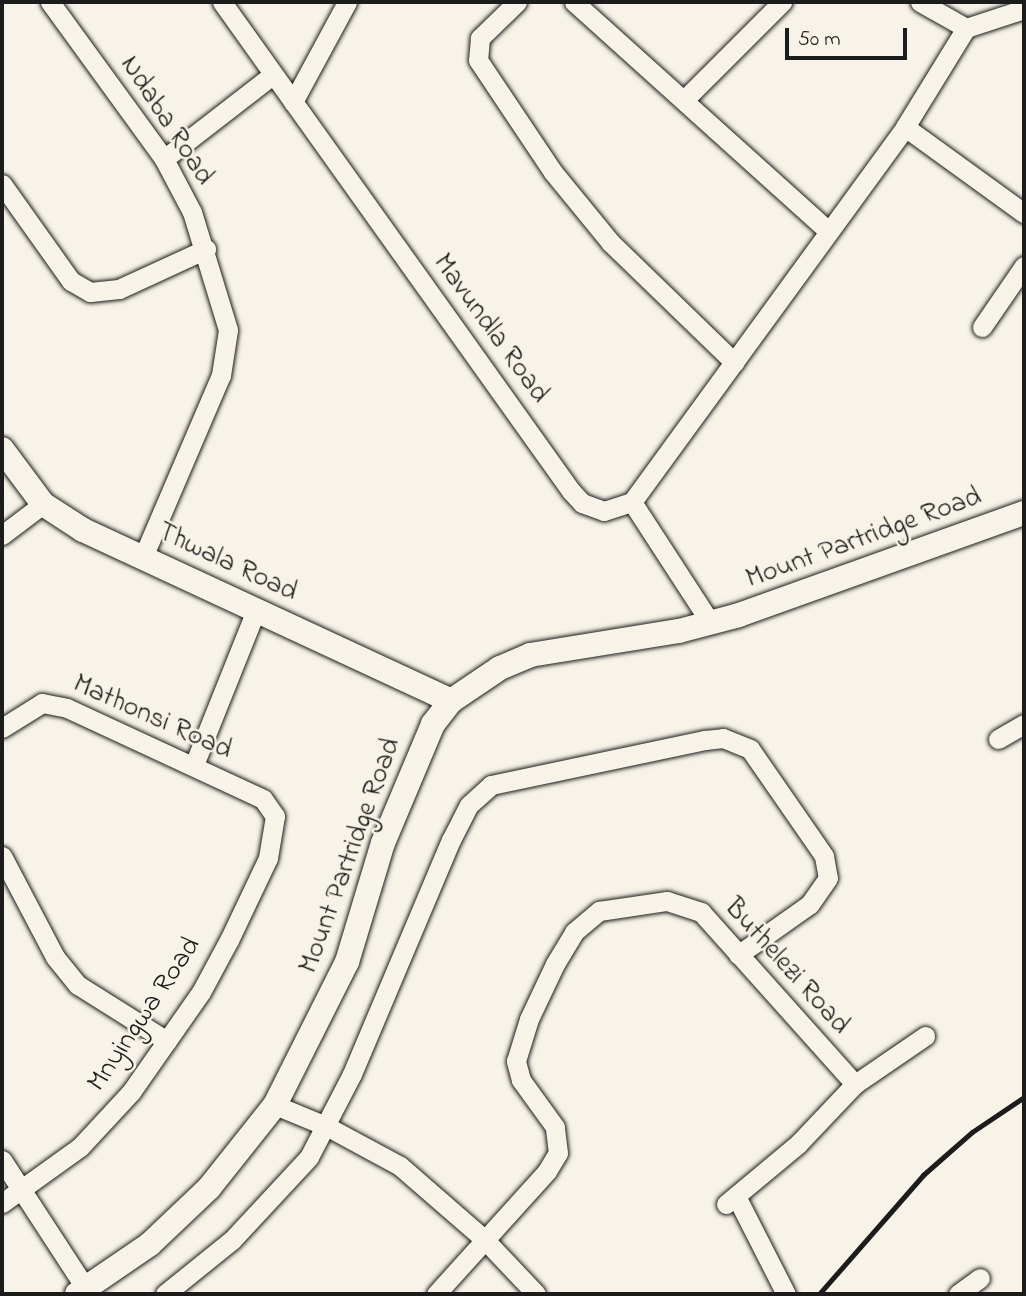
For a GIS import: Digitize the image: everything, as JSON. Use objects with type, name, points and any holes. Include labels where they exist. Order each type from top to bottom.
[{"type":"street","name":"Ndaba Road","points":[[50,2],[164,159],[206,249],[226,320],[228,350],[144,557]]},
{"type":"street","name":"Mavundla Road","points":[[222,2],[271,76],[293,102],[571,491],[582,503],[604,511],[632,502]]},
{"type":"street","points":[[293,102],[347,2]]},
{"type":"street","points":[[517,2],[480,38],[478,60],[553,172],[610,242],[734,362]]},
{"type":"street","points":[[574,2],[828,231]]},
{"type":"street","points":[[684,100],[782,2]]},
{"type":"street","points":[[920,2],[966,28]]},
{"type":"street","points":[[710,622],[632,502],[905,127],[966,28],[1024,9]]},
{"type":"street","points":[[164,159],[271,76]]},
{"type":"street","points":[[905,127],[1024,213]]},
{"type":"street","points":[[2,184],[71,281],[90,292],[119,289],[206,249]]},
{"type":"street","points":[[982,327],[1024,266]]},
{"type":"street","name":"Thwala Road","points":[[2,449],[43,504],[83,530],[451,701]]},
{"type":"street","points":[[2,535],[43,504]]},
{"type":"street","name":"Mount Partridge Road","points":[[81,1291],[150,1244],[209,1188],[275,1105],[347,962],[383,843],[433,724],[451,701],[500,668],[530,654],[710,622],[874,570],[1024,513]]},
{"type":"street","points":[[194,765],[256,610]]},
{"type":"street","name":"Mathonsi Road","points":[[2,728],[43,702],[83,715],[194,765],[263,799],[275,816]]},
{"type":"street","points":[[998,739],[1024,724]]},
{"type":"street","points":[[165,1294],[232,1240],[309,1157],[326,1126],[451,840],[469,805],[491,785],[705,740],[723,738],[750,749],[824,856],[828,878],[810,904],[738,955]]},
{"type":"street","name":"Mnyingwa Road","points":[[2,1203],[79,1147],[107,1121],[167,1041],[229,940],[268,858],[275,816]]},
{"type":"street","points":[[2,856],[55,957],[78,985],[167,1041]]},
{"type":"street","name":"Buthelezi Road","points":[[436,1294],[558,1153],[555,1128],[521,1080],[516,1061],[529,1018],[575,932],[599,911],[667,901],[701,912],[855,1084]]},
{"type":"street","points":[[786,1294],[731,1200],[798,1144],[855,1084],[925,1037]]},
{"type":"street","points":[[275,1105],[326,1126],[400,1166],[485,1240],[536,1294]]},
{"type":"street","points":[[2,1160],[81,1291]]},
{"type":"street","points":[[958,1294],[980,1279]]},
{"type":"railway","points":[[819,1294],[923,1175],[972,1132],[1024,1097]]}]
